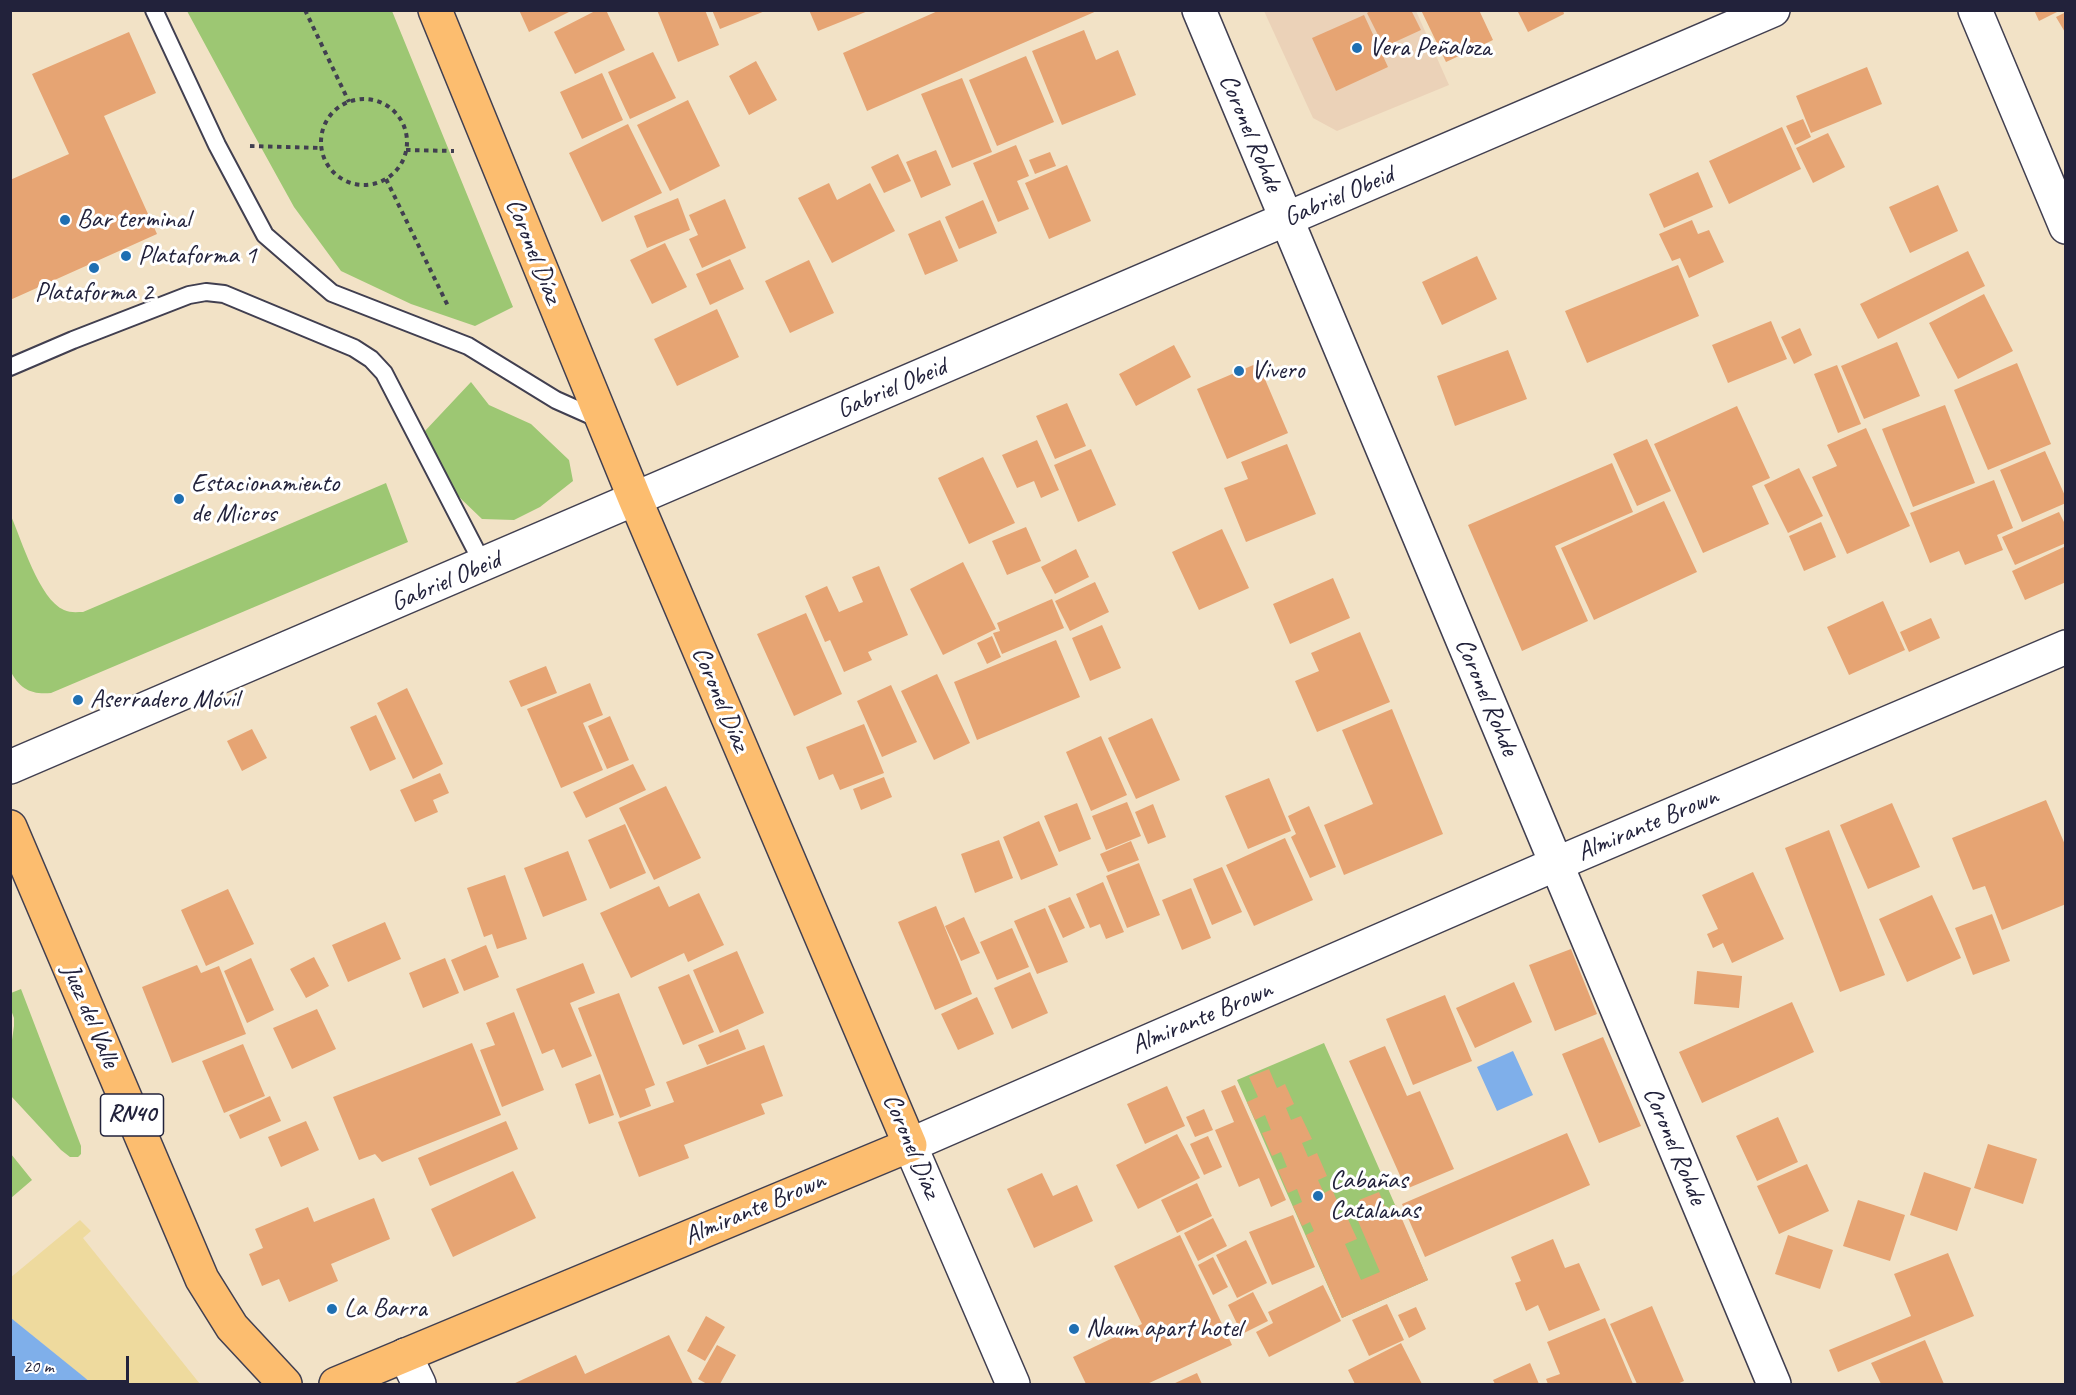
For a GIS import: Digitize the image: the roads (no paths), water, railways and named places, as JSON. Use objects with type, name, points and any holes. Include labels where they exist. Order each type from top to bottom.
[{"type":"main road","name":"Coronel Díaz","points":[[435,10],[635,500],[910,1144]]},
{"type":"main road","name":"Juez del Valle","points":[[10,827],[202,1280],[232,1327],[285,1384]]},
{"type":"main road","name":"Almirante Brown","points":[[336,1384],[910,1144]]},
{"type":"street","name":"Coronel Rohde","points":[[1199,10],[1774,1384]]},
{"type":"street","name":"Gabriel Obeid","points":[[10,768],[1773,10]]},
{"type":"street","points":[[1976,10],[2066,227]]},
{"type":"street","name":"Almirante Brown","points":[[910,1144],[2066,646]]},
{"type":"street","name":"Coronel Díaz","points":[[910,1144],[1013,1384]]},
{"type":"street","points":[[405,1355],[419,1384]]},
{"type":"lane","points":[[154,10],[217,145],[265,235],[332,293],[468,346],[556,400],[603,421]]},
{"type":"lane","points":[[10,367],[141,313],[189,295],[206,292],[224,294],[343,343],[370,359],[384,373],[484,566]]},
{"type":"water","points":[[1513,1051],[1533,1095],[1497,1111],[1477,1067]]},
{"type":"water","points":[[11,1318],[84,1377],[92,1384],[11,1384]]},
{"type":"place","name":"Vera Peñaloza","points":[[1357,48]]},
{"type":"place","name":"Bar terminal","points":[[65,220]]},
{"type":"place","name":"Plataforma 1","points":[[126,256]]},
{"type":"place","name":"Plataforma 2","points":[[94,268]]},
{"type":"place","name":"Vivero","points":[[1239,371]]},
{"type":"place","name":"Estacionamiento de Micros","points":[[179,499]]},
{"type":"place","name":"Aserradero Móvil","points":[[78,700]]},
{"type":"place","name":"Cabañas Catalanas","points":[[1318,1196]]},
{"type":"place","name":"La Barra","points":[[332,1309]]},
{"type":"place","name":"Naum apart hotel","points":[[1074,1329]]}]
